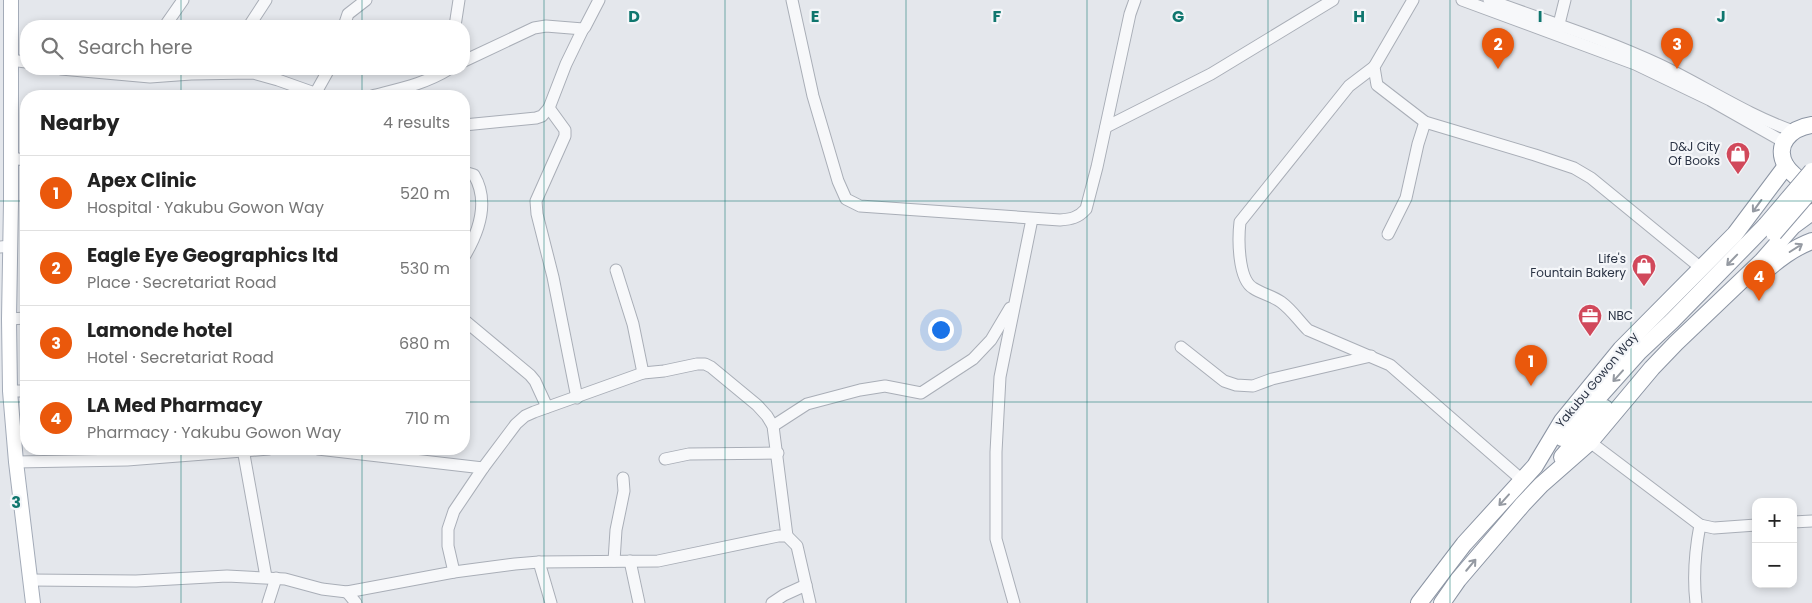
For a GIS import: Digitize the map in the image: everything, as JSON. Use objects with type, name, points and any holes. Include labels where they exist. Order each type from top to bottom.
[{"type":"highway","points":[[1535,466],[1639,352],[1812,189],[1786,166],[1782,150],[1782,133],[1812,125]]},
{"type":"highway","name":"Yakubu Gowon Way","points":[[1419,603],[1464,544],[1535,466],[1562,421],[1621,350],[1735,234],[1786,166]]},
{"type":"highway","points":[[1442,603],[1492,540],[1541,485],[1570,446],[1667,341],[1744,266],[1812,171]]},
{"type":"highway","points":[[1541,485],[1590,442],[1652,368],[1676,343],[1762,261],[1793,226],[1812,212]]},
{"type":"highway","points":[[1617,410],[1746,287],[1777,260],[1812,240]]},
{"type":"main road","points":[[11,0],[10,158],[5,247],[10,391],[16,462],[33,603]]},
{"type":"street","points":[[170,20],[183,0]]},
{"type":"street","points":[[252,20],[266,0]]},
{"type":"street","points":[[346,20],[348,14],[366,0]]},
{"type":"street","points":[[456,20],[459,0]]},
{"type":"street","points":[[470,124],[542,116],[549,108],[566,64],[599,0]]},
{"type":"street","points":[[792,0],[813,96],[838,181],[846,199],[860,206],[1032,219],[1074,219],[1086,209],[1130,14],[1136,0]]},
{"type":"street","points":[[1106,127],[1211,74],[1333,0]]},
{"type":"street","points":[[1413,0],[1374,68],[1349,86],[1240,222],[1242,272],[1247,283],[1280,302],[1308,330],[1390,364],[1522,480]]},
{"type":"street","points":[[1462,0],[1612,45],[1659,65],[1782,133]]},
{"type":"street","points":[[1489,0],[1558,30]]},
{"type":"street","points":[[1558,30],[1566,0]]},
{"type":"street","points":[[470,58],[534,28],[546,26],[583,29]]},
{"type":"street","points":[[10,60],[20,61]]},
{"type":"street","points":[[1374,68],[1377,85],[1425,122],[1574,168],[1591,178],[1701,268]]},
{"type":"street","points":[[128,75],[150,77],[175,75]]},
{"type":"street","points":[[260,75],[305,90]]},
{"type":"street","points":[[321,90],[327,75]]},
{"type":"street","points":[[394,90],[426,81],[438,75]]},
{"type":"street","points":[[549,108],[565,130],[565,136],[536,201],[537,214],[553,278],[577,398]]},
{"type":"street","points":[[1388,234],[1406,198],[1425,122]]},
{"type":"street","points":[[10,158],[20,159]]},
{"type":"street","points":[[470,173],[474,174],[478,182],[483,203],[482,215],[470,246]]},
{"type":"street","points":[[1014,603],[996,539],[996,452],[1000,377],[1032,219]]},
{"type":"street","points":[[616,270],[633,324],[643,373]]},
{"type":"street","points":[[773,426],[807,404],[860,390],[885,386],[921,393],[974,359],[991,340],[1015,300]]},
{"type":"street","points":[[9,319],[20,318]]},
{"type":"street","points":[[470,325],[536,381],[547,407]]},
{"type":"street","points":[[1181,347],[1224,381],[1236,385],[1252,386],[1272,379],[1371,356]]},
{"type":"street","points":[[454,572],[448,546],[448,530],[454,511],[482,468],[516,424],[525,416],[643,373],[705,364],[757,406],[767,416],[773,426],[788,536],[797,546],[810,603]]},
{"type":"street","points":[[10,391],[20,391]]},
{"type":"street","points":[[1590,442],[1700,525],[1714,528],[1752,525]]},
{"type":"street","points":[[665,459],[689,454],[778,454]]},
{"type":"street","points":[[16,462],[127,460],[150,455]]},
{"type":"street","points":[[245,455],[271,578],[268,603]]},
{"type":"street","points":[[391,455],[482,468]]},
{"type":"street","points":[[614,561],[616,530],[624,491],[623,478]]},
{"type":"street","points":[[1797,522],[1812,521]]},
{"type":"street","points":[[1696,603],[1696,544],[1700,525]]},
{"type":"street","points":[[31,580],[136,581],[198,576],[271,578],[285,579],[322,589],[347,592],[454,572],[539,562],[658,561],[778,536],[788,536]]},
{"type":"street","points":[[630,560],[639,603]]},
{"type":"street","points":[[539,562],[551,603]]},
{"type":"street","points":[[772,603],[806,584]]},
{"type":"street","points":[[347,592],[356,603]]},
{"type":"place","name":"Eagle Eye Geographics ltd","points":[[1498,69]]},
{"type":"place","name":"Lamonde hotel","points":[[1677,69]]},
{"type":"place","name":"D&J City Of Books","points":[[1738,175]]},
{"type":"place","name":"Life's Fountain Bakery","points":[[1644,287]]},
{"type":"place","name":"LA Med Pharmacy","points":[[1759,301]]},
{"type":"place","name":"NBC","points":[[1590,337]]},
{"type":"place","name":"Apex Clinic","points":[[1531,386]]}]
